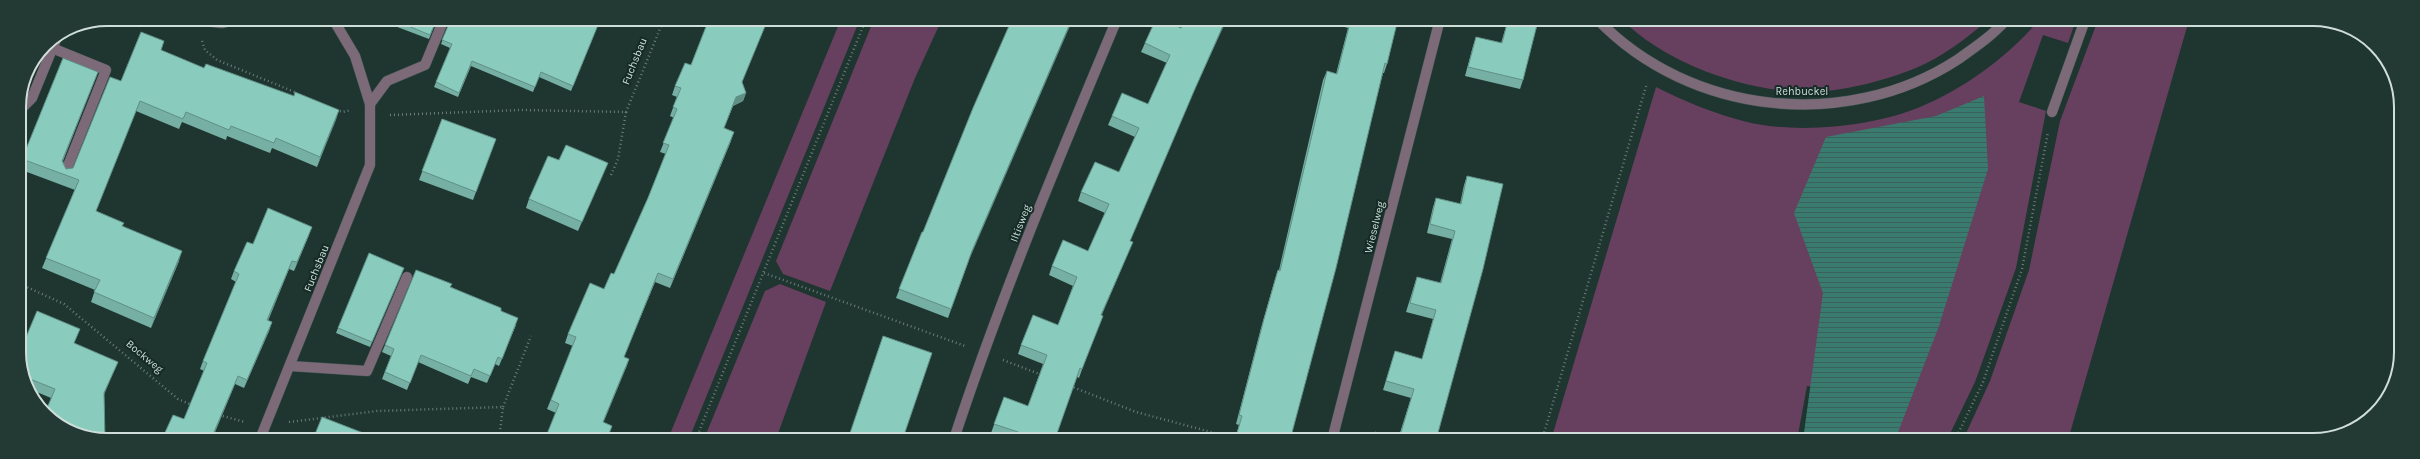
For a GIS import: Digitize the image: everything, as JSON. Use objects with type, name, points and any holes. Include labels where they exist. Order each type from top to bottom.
[{"type":"street","name":"Fuchsbau","points":[[262,433],[370,165],[370,104],[355,56],[337,26]]},
{"type":"street","points":[[370,104],[387,82],[425,65],[441,26]]},
{"type":"street","name":"Iltisweg","points":[[956,433],[985,345],[1046,191],[1115,26]]},
{"type":"street","name":"Wieselweg","points":[[1334,433],[1438,26]]},
{"type":"street","name":"Rehbuckel","points":[[1604,26],[1624,44],[1653,64],[1712,91],[1740,98],[1790,105],[1823,104],[1889,93],[1944,68],[1977,46],[1999,26]]},
{"type":"street","points":[[2052,112],[2083,26]]},
{"type":"street","points":[[26,104],[32,98],[52,48],[106,70],[65,172]]},
{"type":"street","points":[[290,366],[367,371],[407,277]]},
{"type":"path","points":[[193,26],[205,50],[217,60],[298,94]]},
{"type":"path","name":"Fuchsbau","points":[[610,175],[618,159],[626,112],[661,26]]},
{"type":"path","points":[[698,433],[863,26]]},
{"type":"path","points":[[1544,433],[1653,64]]},
{"type":"path","points":[[335,109],[343,112],[370,104]]},
{"type":"path","points":[[371,115],[521,110],[626,112]]},
{"type":"path","points":[[1958,433],[1983,382],[2022,268],[2052,112]]},
{"type":"path","name":"Bockweg","points":[[26,287],[64,304],[178,399],[197,407]]},
{"type":"path","points":[[500,433],[503,407],[531,336]]},
{"type":"path","points":[[216,415],[265,427],[300,419],[377,411],[503,407]]},
{"type":"shaded area","points":[[838,26],[857,26],[691,433],[670,433]]},
{"type":"shaded area","points":[[871,26],[939,26],[915,78],[830,291],[783,274],[776,261]]},
{"type":"shaded area","points":[[1629,26],[1981,26],[1954,47],[1926,64],[1904,73],[1876,82],[1817,92],[1780,90],[1731,80],[1683,62],[1640,36]]},
{"type":"shaded area","points":[[2033,26],[2074,26],[2068,43],[2043,35],[2019,102],[2046,111],[2016,268],[1975,382],[1950,433],[1849,433],[1841,391],[1807,386],[1798,433],[1553,433],[1656,87],[1701,107],[1747,122],[1767,126],[1811,128],[1857,124],[1901,114],[1937,100],[1969,81],[2000,59]]},
{"type":"shaded area","points":[[2096,26],[2187,26],[2070,433],[1966,433],[1990,381],[2029,270],[2060,121]]},
{"type":"shaded area","points":[[1984,96],[1988,169],[1939,326],[1898,433],[1804,433],[1823,293],[1794,213],[1826,137],[1936,116]]},
{"type":"shaded area","points":[[780,284],[826,302],[778,433],[706,433],[765,291]]},
{"type":"building","points":[[408,26],[434,26],[430,35]]},
{"type":"building","points":[[448,26],[598,26],[573,86],[541,72],[535,87],[472,61],[459,93],[436,82],[452,44],[442,40]]},
{"type":"building","points":[[706,26],[765,26],[742,82],[746,93],[736,97],[724,128],[734,132],[673,279],[658,273],[624,357],[629,359],[603,422],[612,426],[609,433],[547,433],[559,404],[551,400],[576,337],[568,334],[590,283],[604,289],[611,273],[614,274],[648,198],[669,145],[663,143],[677,109],[673,107],[681,88],[675,86],[685,63],[691,65]]},
{"type":"building","points":[[1009,26],[1069,26],[972,251],[951,309],[899,289],[973,108]]},
{"type":"building","points":[[1153,26],[1177,26],[1181,28],[1182,26],[1223,26],[1130,241],[1133,242],[1101,315],[1103,316],[1082,369],[1080,368],[1057,433],[1021,433],[994,424],[1004,397],[1028,406],[1047,355],[1021,345],[1033,315],[1058,325],[1077,277],[1052,266],[1063,240],[1088,251],[1109,204],[1081,192],[1095,162],[1119,172],[1139,128],[1112,116],[1122,93],[1148,104],[1170,55],[1145,43]]},
{"type":"building","points":[[1349,26],[1396,26],[1387,64],[1385,63],[1336,268],[1292,433],[1237,433],[1242,416],[1239,415],[1264,319],[1278,270],[1280,271],[1327,71],[1337,74]]},
{"type":"building","points":[[1506,26],[1537,26],[1523,80],[1468,67],[1476,37],[1502,43]]},
{"type":"building","points":[[141,32],[164,41],[161,50],[204,68],[206,64],[294,96],[295,92],[339,110],[320,157],[276,138],[274,143],[231,126],[229,130],[186,112],[183,119],[140,101],[96,211],[124,223],[122,226],[182,251],[154,318],[94,292],[100,280],[46,258],[79,180],[26,160],[26,149],[63,58],[98,72],[62,161],[66,169],[73,168],[110,77],[121,81]]},
{"type":"building","points":[[442,119],[496,139],[476,192],[422,171]]},
{"type":"building","points":[[566,145],[608,163],[582,222],[529,199],[548,156],[559,160]]},
{"type":"building","points":[[1467,176],[1503,184],[1483,269],[1438,433],[1401,433],[1414,389],[1386,381],[1395,351],[1422,359],[1436,310],[1410,303],[1417,277],[1441,283],[1455,231],[1430,224],[1436,198],[1461,204]]},
{"type":"building","points":[[268,208],[312,227],[297,262],[292,261],[267,320],[272,322],[247,380],[238,376],[214,432],[218,433],[165,433],[173,415],[184,419],[207,363],[203,361],[239,274],[234,271],[247,242],[253,244]]},
{"type":"building","points":[[369,253],[404,268],[372,342],[338,328]]},
{"type":"building","points":[[416,270],[452,284],[450,287],[501,308],[501,311],[518,318],[502,359],[498,357],[490,376],[474,369],[471,376],[421,355],[410,383],[385,372],[394,349],[385,345]]},
{"type":"building","points":[[37,311],[80,329],[74,343],[118,362],[104,393],[105,433],[81,429],[71,425],[48,407],[55,389],[31,379],[27,362],[26,337]]},
{"type":"building","points":[[883,336],[932,353],[905,433],[850,433]]},
{"type":"building","points":[[322,417],[363,433],[315,433]]}]
